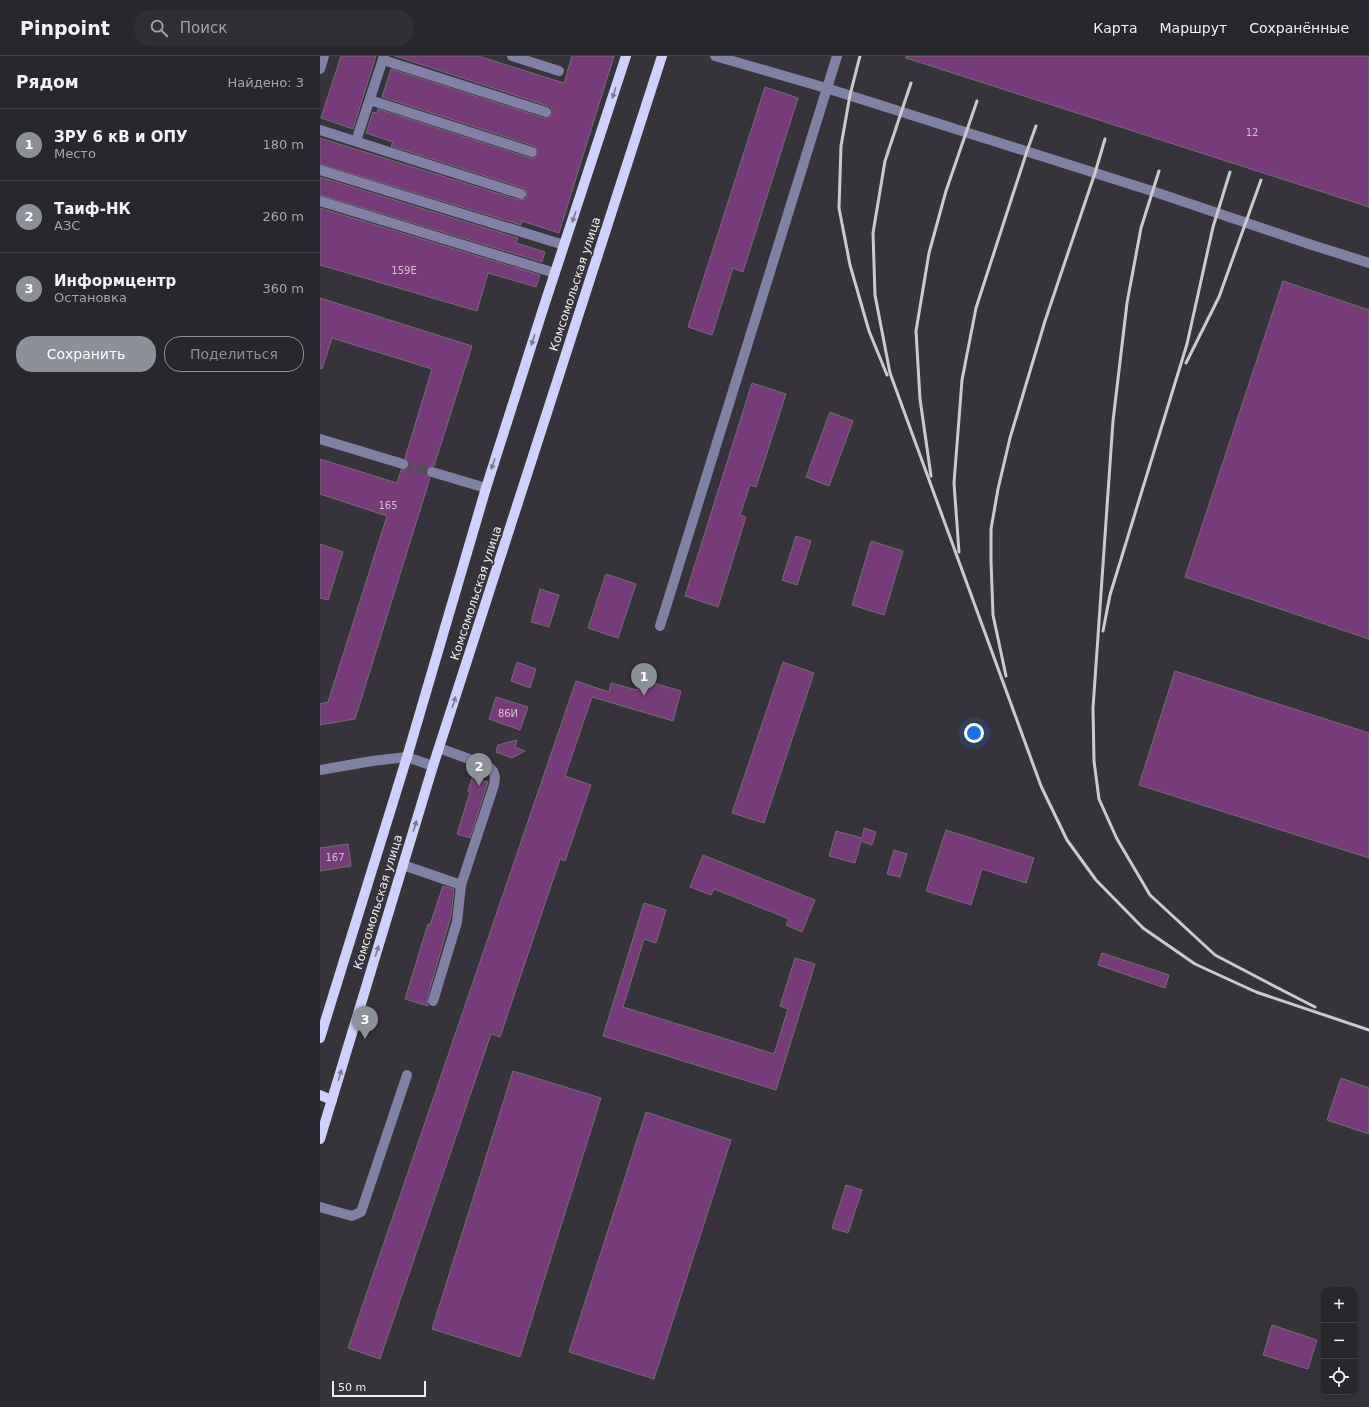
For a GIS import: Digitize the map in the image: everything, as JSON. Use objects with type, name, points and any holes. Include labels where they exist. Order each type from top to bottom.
[{"type":"main road","name":"Комсомольская улица","points":[[320,1038],[407,757],[486,488],[626,56]]},
{"type":"main road","name":"Комсомольская улица","points":[[320,1139],[433,766],[662,56]]},
{"type":"main road","points":[[320,1095],[332,1100]]},
{"type":"street","points":[[320,69],[324,56]]},
{"type":"street","points":[[512,56],[560,71]]},
{"type":"street","points":[[715,56],[826,88],[1152,191],[1369,263]]},
{"type":"street","points":[[660,626],[837,56]]},
{"type":"street","points":[[356,141],[384,58],[546,112]]},
{"type":"street","points":[[370,100],[532,152]]},
{"type":"street","points":[[320,130],[521,194]]},
{"type":"street","points":[[320,170],[564,245]]},
{"type":"street","points":[[320,201],[555,273]]},
{"type":"street","points":[[320,439],[403,464]]},
{"type":"street","points":[[432,472],[486,488]]},
{"type":"street","points":[[433,1001],[457,922],[461,885],[492,794],[494,777],[493,771],[488,766],[439,748]]},
{"type":"street","points":[[320,770],[372,761],[407,757],[433,766]]},
{"type":"street","points":[[403,865],[461,885]]},
{"type":"street","points":[[320,1207],[352,1216],[362,1212],[408,1075]]},
{"type":"building","points":[[341,56],[376,56],[353,129],[321,118]]},
{"type":"building","points":[[395,56],[478,56],[564,83],[572,56],[614,56],[559,233],[522,221],[521,225],[320,164],[320,138],[519,200],[526,199],[527,192],[523,188],[391,146],[393,142],[366,133],[373,112],[377,113],[378,109],[530,158],[534,158],[538,154],[538,150],[534,146],[382,97],[391,69],[544,118],[548,118],[552,114],[551,107]]},
{"type":"building","points":[[906,56],[1369,56],[1369,207],[906,58]]},
{"type":"building","points":[[765,87],[798,98],[743,272],[733,268],[712,335],[688,327]]},
{"type":"building","points":[[320,177],[518,238],[516,243],[545,252],[542,262],[320,195]]},
{"type":"building","points":[[320,208],[540,275],[536,287],[488,273],[477,311],[320,265]]},
{"type":"building","points":[[1283,281],[1369,310],[1369,639],[1185,577]]},
{"type":"building","points":[[320,298],[472,346],[434,466],[430,466],[426,470],[426,474],[430,478],[355,719],[320,725],[320,704],[328,702],[387,516],[320,494],[320,459],[397,483],[401,470],[405,470],[409,466],[409,462],[405,458],[432,369],[332,338],[322,369],[320,368]]},
{"type":"building","points":[[752,383],[786,394],[756,487],[750,485],[740,515],[746,517],[718,607],[685,596]]},
{"type":"building","points":[[830,412],[853,421],[829,486],[806,477]]},
{"type":"building","points":[[796,536],[811,541],[797,585],[782,580]]},
{"type":"building","points":[[871,541],[903,551],[884,615],[852,605]]},
{"type":"building","points":[[320,544],[343,552],[328,600],[320,598]]},
{"type":"building","points":[[606,574],[636,584],[618,638],[588,628]]},
{"type":"building","points":[[540,589],[559,595],[549,627],[531,622]]},
{"type":"building","points":[[517,662],[536,669],[530,688],[511,681]]},
{"type":"building","points":[[783,662],[814,673],[764,823],[732,813]]},
{"type":"building","points":[[1175,671],[1369,733],[1369,858],[1139,785]]},
{"type":"building","points":[[640,679],[681,691],[673,721],[592,697],[565,776],[591,785],[565,861],[560,859],[500,1037],[491,1034],[380,1359],[348,1348],[576,681],[609,692],[611,683],[637,690]]},
{"type":"building","points":[[496,697],[528,707],[520,730],[489,719]]},
{"type":"building","points":[[517,740],[515,747],[525,751],[512,758],[496,752],[498,745]]},
{"type":"building","points":[[472,778],[488,782],[470,838],[457,834],[470,792],[468,791]]},
{"type":"building","points":[[864,828],[876,832],[872,845],[861,841],[855,863],[829,856],[836,831],[862,838]]},
{"type":"building","points":[[946,830],[1034,858],[1026,883],[982,869],[971,905],[926,891]]},
{"type":"building","points":[[348,844],[351,866],[320,871],[320,848]]},
{"type":"building","points":[[894,850],[907,854],[900,877],[887,874]]},
{"type":"building","points":[[703,855],[815,900],[802,932],[786,925],[789,919],[714,889],[711,895],[690,887]]},
{"type":"building","points":[[443,886],[454,889],[451,916],[427,999],[428,1006],[405,999],[428,924],[430,925]]},
{"type":"building","points":[[644,903],[666,910],[656,943],[644,939],[623,1007],[774,1054],[788,1009],[780,1006],[795,958],[815,964],[776,1090],[603,1036]]},
{"type":"building","points":[[1102,953],[1169,975],[1165,988],[1098,965]]},
{"type":"building","points":[[513,1071],[601,1098],[520,1357],[432,1329]]},
{"type":"building","points":[[1341,1078],[1369,1088],[1369,1134],[1327,1120]]},
{"type":"building","points":[[646,1112],[731,1140],[654,1379],[569,1352]]},
{"type":"building","points":[[846,1185],[862,1190],[848,1233],[832,1228]]},
{"type":"building","points":[[1272,1325],[1317,1340],[1308,1369],[1263,1355]]},
{"type":"tunnel","points":[[403,464],[432,472]]},
{"type":"railway","points":[[860,56],[850,95],[841,146],[839,208],[850,265],[869,331],[887,375]]},
{"type":"railway","points":[[911,83],[885,161],[873,233],[875,295],[890,373],[1041,786],[1067,840],[1096,880],[1143,928],[1195,964],[1256,992],[1369,1030]]},
{"type":"railway","points":[[931,476],[920,399],[916,331],[929,253],[946,191],[977,101]]},
{"type":"railway","points":[[959,552],[954,483],[962,380],[976,308],[1036,126]]},
{"type":"railway","points":[[1006,676],[993,615],[991,529],[998,489],[1010,438],[1045,321],[1105,139]]},
{"type":"railway","points":[[1159,171],[1141,228],[1127,303],[1113,421],[1093,708],[1094,761],[1099,799],[1117,839],[1150,895],[1215,955],[1315,1007]]},
{"type":"railway","points":[[1103,631],[1110,595],[1187,344],[1213,227],[1230,172]]},
{"type":"railway","points":[[1186,363],[1219,297],[1261,180]]},
{"type":"place","name":"ЗРУ 6 кВ и ОПУ","points":[[644,696]]},
{"type":"place","name":"Таиф-НК","points":[[479,786]]},
{"type":"place","name":"Информцентр","points":[[365,1039]]}]
